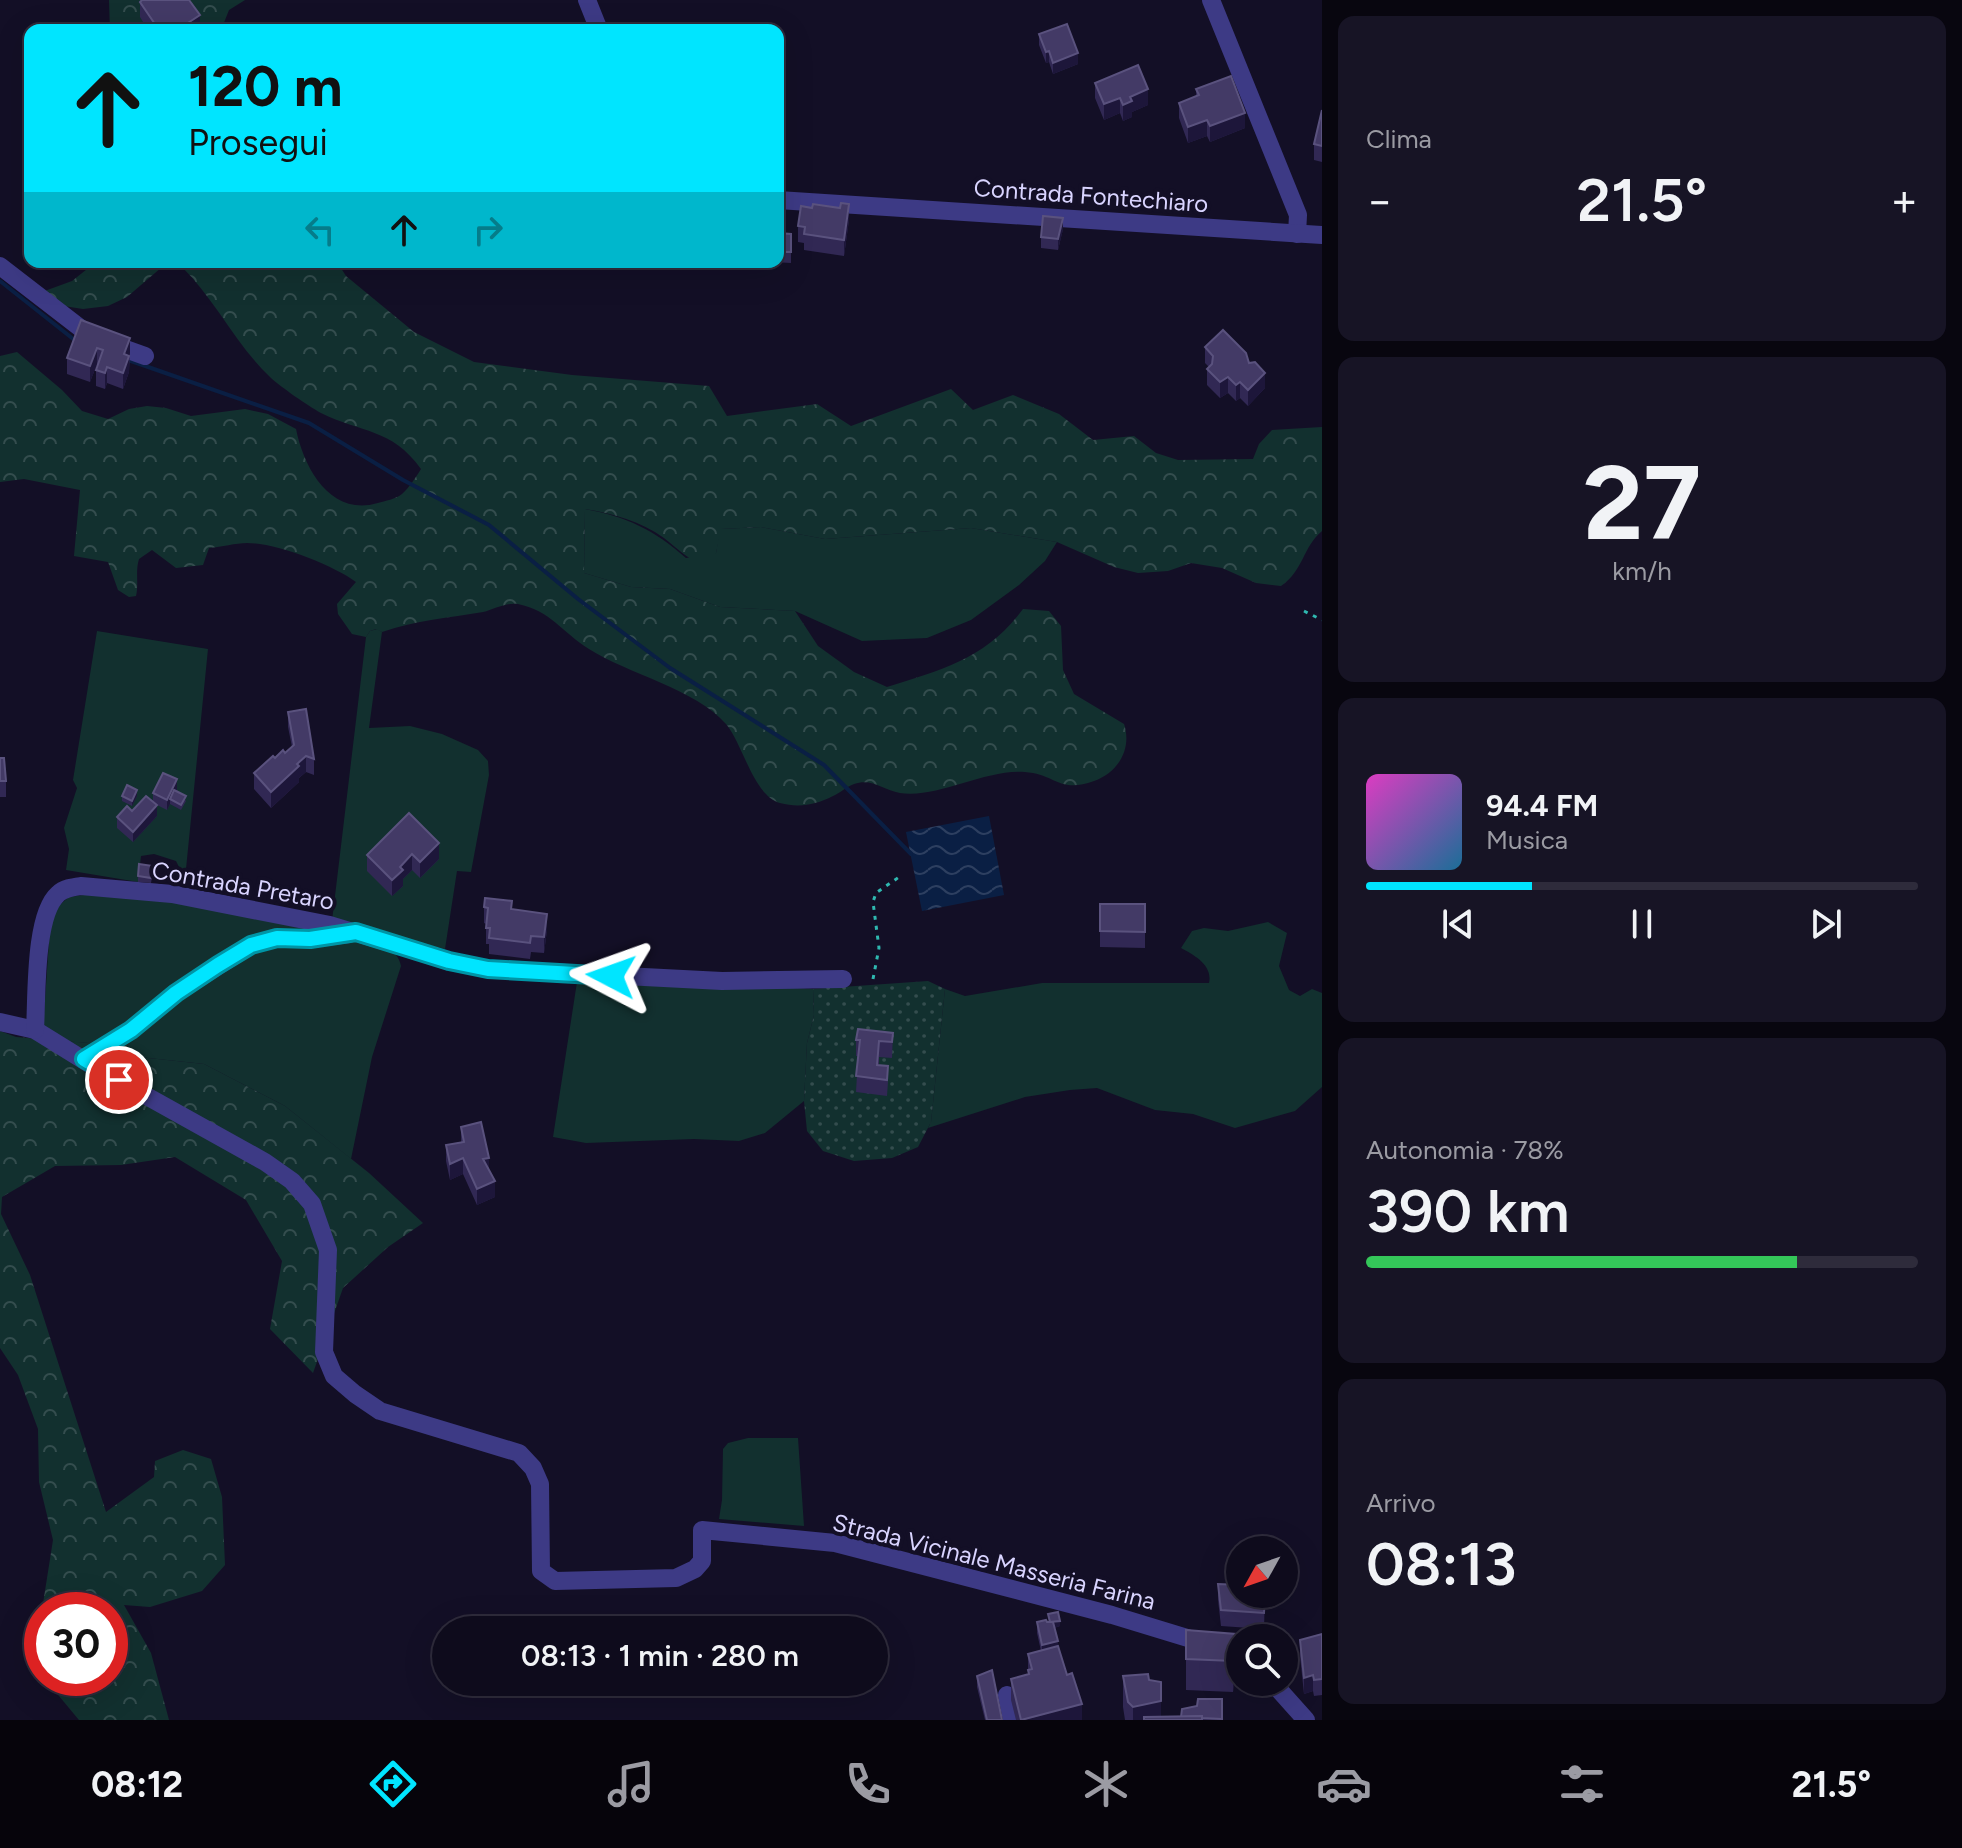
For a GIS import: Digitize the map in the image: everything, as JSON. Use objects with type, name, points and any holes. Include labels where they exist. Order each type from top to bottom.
[{"type":"street","points":[[587,0],[597,24]]},
{"type":"street","points":[[1211,0],[1298,215],[1297,234]]},
{"type":"street","name":"Contrada Fontechiaro","points":[[784,200],[1322,235]]},
{"type":"street","points":[[0,266],[92,337],[145,356]]},
{"type":"street","name":"Contrada Pretaro","points":[[35,1030],[44,920],[57,894],[81,886],[172,894],[330,925],[449,961],[488,969],[722,981],[843,979]]},
{"type":"street","points":[[0,1022],[35,1030],[84,1059],[131,1030],[176,993],[251,945],[277,938],[310,939],[356,932]]},
{"type":"street","name":"Strada Vicinale Masseria Farina","points":[[84,1059],[265,1162],[292,1181],[312,1204],[328,1250],[324,1352],[334,1376],[380,1411],[519,1453],[533,1468],[540,1484],[541,1571],[555,1581],[676,1578],[695,1569],[702,1561],[702,1530],[835,1543],[1112,1615],[1226,1650]]},
{"type":"street","points":[[1007,1695],[1012,1720]]},
{"type":"street","points":[[1285,1696],[1306,1720]]},
{"type":"path","points":[[1304,611],[1322,620]]},
{"type":"path","points":[[873,979],[879,948],[873,902],[876,893],[902,875]]},
{"type":"green space","points":[[109,0],[245,0],[229,10],[223,24],[110,24]]},
{"type":"green space","points":[[88,268],[161,268],[127,297],[108,306],[83,309],[64,306],[42,292],[72,281]]},
{"type":"green space","points":[[183,268],[341,268],[346,276],[414,332],[474,362],[572,375],[709,386],[727,416],[817,404],[851,426],[951,389],[973,410],[1013,395],[1059,414],[1093,440],[1134,436],[1156,453],[1178,460],[1253,459],[1259,444],[1272,430],[1322,427],[1322,531],[1289,580],[1281,586],[1256,583],[1222,568],[1191,563],[1168,571],[1138,573],[1114,567],[1057,542],[971,528],[825,539],[761,527],[721,529],[716,553],[701,564],[646,527],[585,509],[584,573],[631,587],[670,589],[720,607],[795,611],[818,646],[854,672],[887,687],[945,668],[979,651],[1009,626],[1023,609],[1049,611],[1061,626],[1063,670],[1074,694],[1124,724],[1126,733],[1125,750],[1117,765],[1103,777],[1082,784],[1065,784],[1035,773],[1010,772],[914,794],[860,783],[813,803],[780,803],[763,790],[732,733],[713,712],[680,691],[589,649],[548,617],[529,607],[509,604],[382,632],[376,629],[366,637],[352,634],[338,614],[337,604],[356,582],[288,551],[247,543],[209,548],[203,565],[176,568],[152,550],[139,559],[136,596],[129,597],[118,590],[108,562],[74,556],[80,490],[24,479],[0,482],[0,356],[17,352],[82,411],[108,419],[129,409],[147,406],[191,416],[245,409],[268,414],[296,429],[313,474],[322,486],[346,503],[378,503],[397,497],[421,469],[399,446],[375,433],[321,413],[275,381],[247,351]]},
{"type":"green space","points":[[585,509],[639,526],[686,558],[716,553],[720,529],[761,527],[825,539],[971,528],[1057,542],[1045,561],[1019,585],[971,620],[927,638],[862,641],[795,611],[720,607],[670,589],[631,587],[584,573]]},
{"type":"green space","points":[[377,629],[382,632],[369,728],[410,726],[442,734],[478,750],[488,761],[489,775],[471,872],[457,871],[445,949],[332,921],[366,637],[370,631]]},
{"type":"green space","points":[[97,631],[208,649],[185,879],[176,861],[154,854],[141,856],[138,882],[66,870],[69,849],[64,828],[77,788],[73,780]]},
{"type":"green space","points":[[98,893],[164,899],[331,931],[347,943],[372,942],[394,952],[401,966],[372,1057],[351,1159],[285,1106],[204,1064],[139,1057],[89,1043],[61,1041],[43,1029],[51,912],[69,897]]},
{"type":"green space","points":[[1268,922],[1287,933],[1279,966],[1289,990],[1300,996],[1312,989],[1322,993],[1322,1087],[1295,1111],[1235,1128],[1193,1114],[1155,1110],[1097,1088],[1025,1097],[928,1128],[945,989],[965,996],[1042,983],[1209,983],[1205,966],[1181,948],[1192,931],[1204,928],[1228,931]]},
{"type":"green space","points":[[928,981],[945,989],[931,1122],[918,1147],[892,1158],[854,1161],[823,1151],[807,1131],[804,1101],[807,1043],[814,1015],[813,989]]},
{"type":"green space","points":[[577,982],[813,989],[814,1015],[807,1043],[804,1101],[765,1133],[739,1141],[694,1139],[586,1143],[553,1137]]},
{"type":"green space","points":[[0,1031],[16,1037],[89,1043],[139,1057],[204,1064],[285,1106],[369,1173],[423,1223],[388,1247],[343,1288],[313,1373],[270,1329],[282,1261],[246,1200],[175,1157],[121,1165],[55,1166],[2,1197],[1,1214],[30,1275],[106,1512],[154,1477],[155,1461],[183,1450],[211,1459],[222,1497],[225,1565],[202,1591],[150,1607],[128,1605],[128,1592],[45,1592],[53,1540],[39,1482],[38,1429],[18,1375],[0,1348]]},
{"type":"green space","points":[[748,1438],[798,1438],[804,1526],[719,1519],[723,1449],[728,1443]]},
{"type":"green space","points":[[128,1612],[151,1653],[169,1720],[79,1720],[59,1696],[128,1696]]},
{"type":"water","points":[[989,816],[1004,895],[922,911],[906,832]]},
{"type":"building","points":[[189,0],[200,15],[186,24],[155,24],[140,2]]},
{"type":"building","points":[[1067,24],[1078,53],[1053,63],[1039,34]]},
{"type":"building","points":[[1138,65],[1148,89],[1130,97],[1132,101],[1123,105],[1120,98],[1104,104],[1095,83]]},
{"type":"building","points":[[1231,76],[1245,113],[1210,126],[1207,120],[1188,127],[1179,103],[1199,95],[1196,89]]},
{"type":"building","points":[[1322,110],[1322,146],[1314,144]]},
{"type":"building","points":[[841,203],[849,204],[844,240],[804,234],[805,227],[798,226],[801,206],[812,208],[813,204],[840,208]]},
{"type":"building","points":[[1043,216],[1063,218],[1058,239],[1041,237]]},
{"type":"building","points":[[784,233],[791,234],[791,252],[784,252]]},
{"type":"building","points":[[81,320],[130,338],[124,354],[129,356],[123,373],[107,367],[105,373],[96,370],[103,350],[97,348],[90,366],[67,358]]},
{"type":"building","points":[[1223,330],[1246,353],[1249,363],[1255,362],[1265,373],[1248,390],[1228,377],[1220,382],[1207,369],[1212,364],[1213,356],[1205,347]]},
{"type":"building","points":[[306,709],[314,759],[306,756],[271,792],[254,773],[273,756],[275,758],[283,750],[285,753],[294,745],[288,712]]},
{"type":"building","points":[[0,758],[4,758],[6,781],[0,781]]},
{"type":"building","points":[[163,773],[177,779],[167,800],[153,793]]},
{"type":"building","points":[[127,785],[137,790],[132,801],[122,796]]},
{"type":"building","points":[[174,790],[186,796],[181,805],[170,799]]},
{"type":"building","points":[[146,796],[157,805],[133,832],[117,817],[127,806],[132,811]]},
{"type":"building","points":[[409,813],[439,843],[420,862],[412,854],[400,867],[403,870],[392,880],[367,855]]},
{"type":"building","points":[[139,864],[153,866],[151,878],[138,876]]},
{"type":"building","points":[[485,898],[512,901],[511,909],[547,914],[544,937],[531,936],[530,943],[489,938]]},
{"type":"building","points":[[1100,904],[1145,904],[1145,932],[1100,931]]},
{"type":"building","points":[[858,1029],[893,1033],[892,1042],[879,1041],[877,1065],[888,1066],[887,1080],[856,1076],[860,1040],[856,1040]]},
{"type":"building","points":[[481,1122],[489,1158],[483,1159],[495,1181],[477,1189],[463,1158],[450,1164],[446,1145],[464,1142],[461,1127]]},
{"type":"building","points":[[1218,1584],[1226,1584],[1226,1608],[1264,1608],[1264,1613],[1221,1610]]},
{"type":"building","points":[[1058,1612],[1060,1621],[1050,1622],[1048,1614]]},
{"type":"building","points":[[1037,1622],[1053,1622],[1058,1641],[1042,1645]]},
{"type":"building","points":[[1186,1630],[1226,1633],[1226,1661],[1186,1659]]},
{"type":"building","points":[[1322,1634],[1322,1679],[1314,1680],[1313,1675],[1304,1678],[1300,1640]]},
{"type":"building","points":[[1058,1646],[1067,1675],[1072,1673],[1082,1704],[1021,1720],[1011,1679],[1029,1674],[1028,1670],[1032,1669],[1028,1654]]},
{"type":"building","points":[[992,1670],[1002,1720],[987,1720],[977,1676]]},
{"type":"building","points":[[1148,1674],[1149,1680],[1161,1682],[1161,1701],[1133,1707],[1128,1702],[1123,1676]]},
{"type":"building","points":[[1198,1699],[1222,1699],[1222,1719],[1181,1717],[1182,1709],[1197,1706]]},
{"type":"building","points":[[1202,1716],[1202,1720],[1144,1720],[1144,1717]]},
{"type":"waterway","points":[[0,281],[77,342]]},
{"type":"waterway","points":[[131,361],[309,423],[403,480],[489,525],[578,599],[670,668],[824,765],[911,854]]},
{"type":"route","points":[[119,1080],[84,1059],[131,1030],[176,993],[218,965],[251,945],[277,938],[310,939],[356,932],[449,961],[488,969],[611,976]]}]
